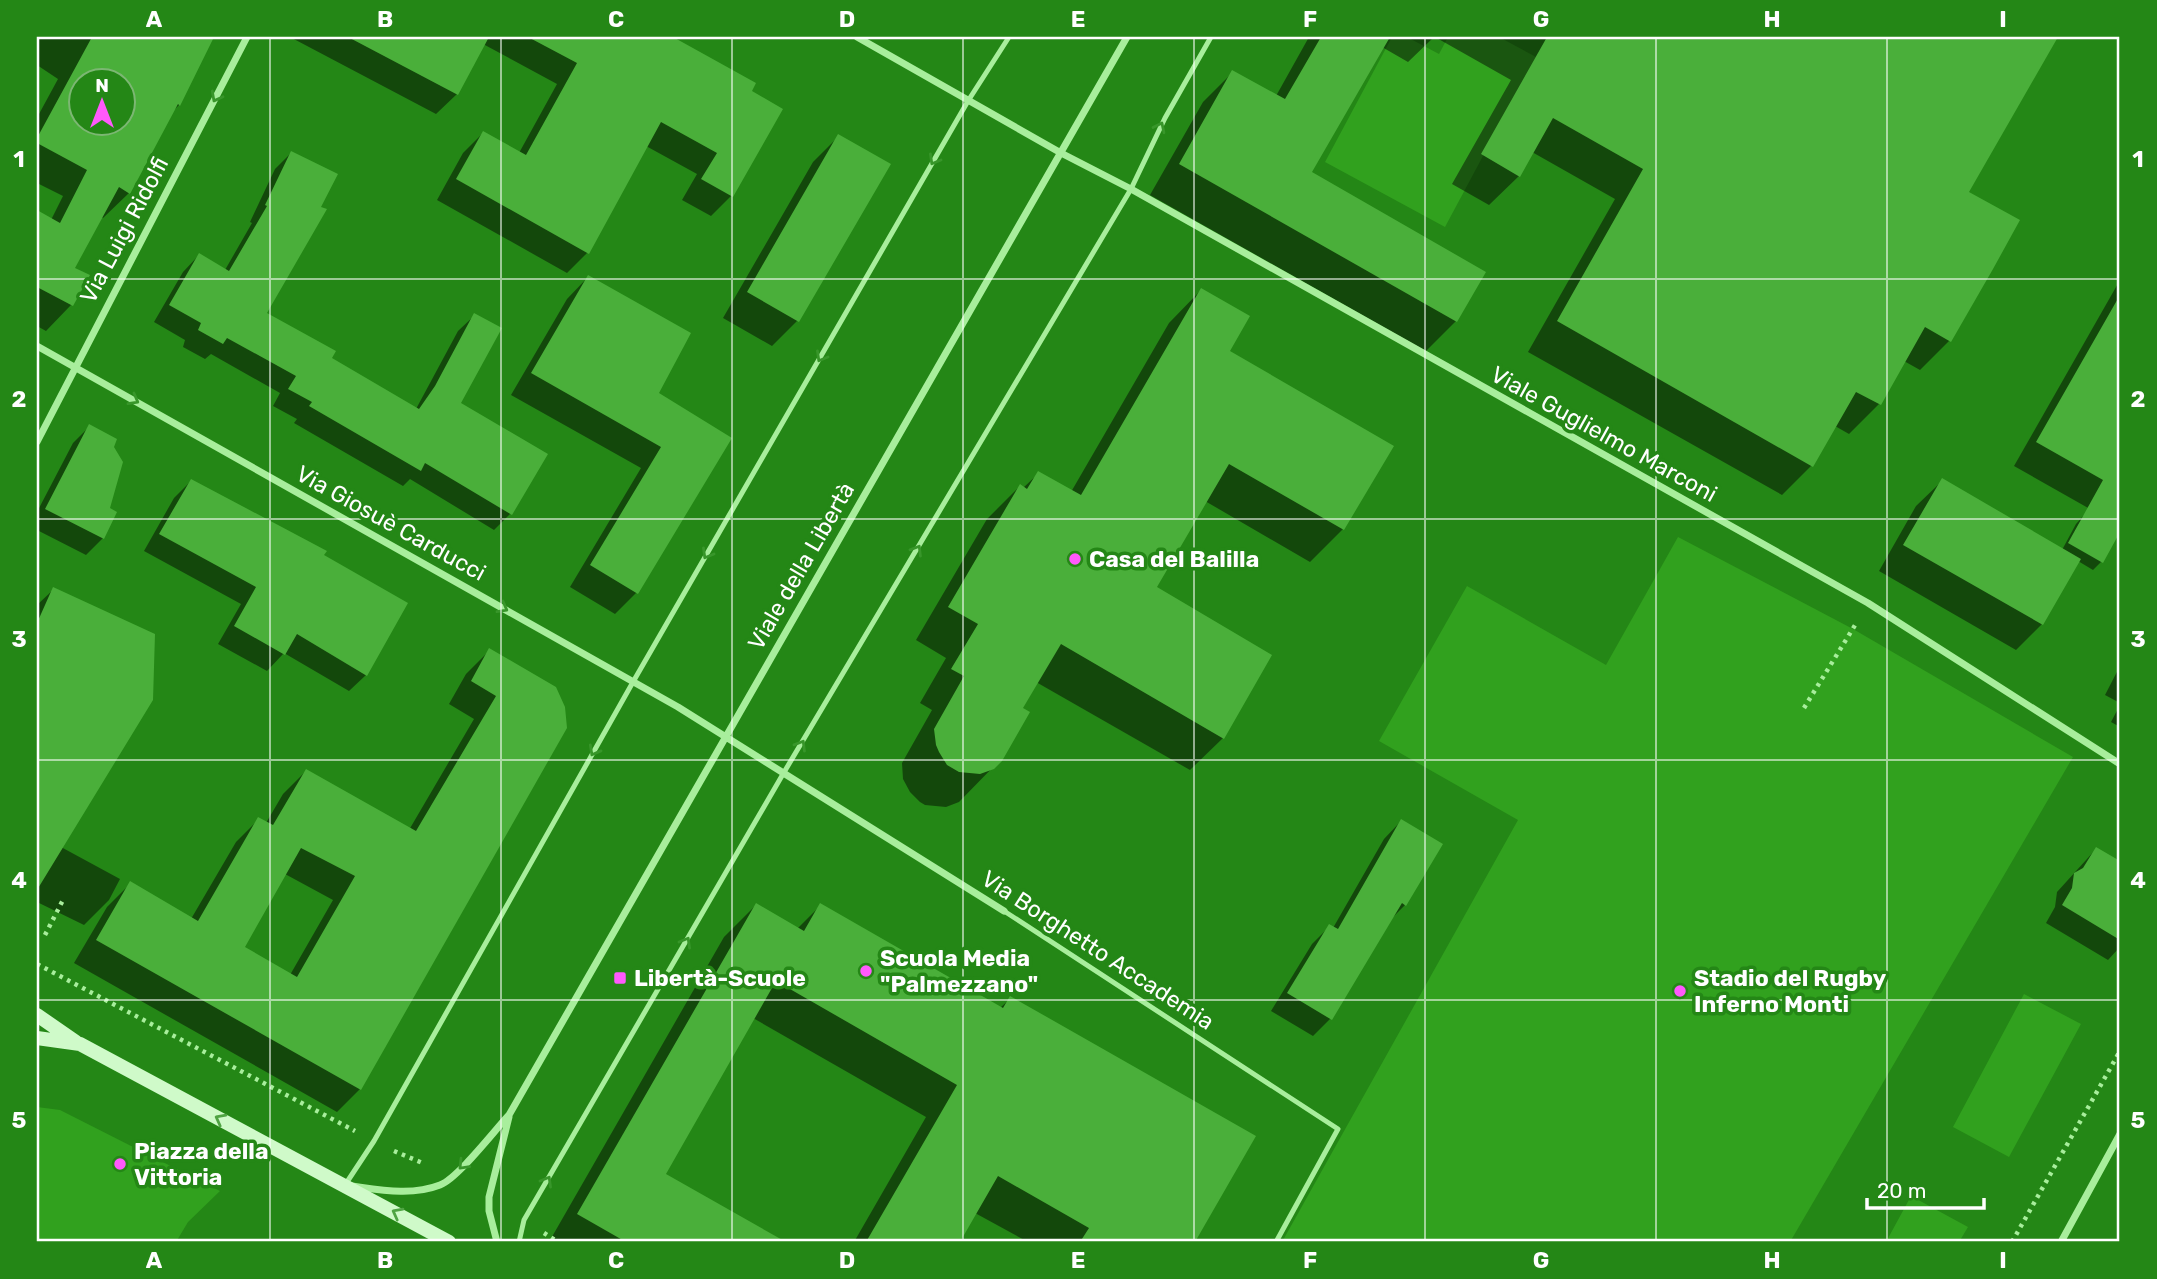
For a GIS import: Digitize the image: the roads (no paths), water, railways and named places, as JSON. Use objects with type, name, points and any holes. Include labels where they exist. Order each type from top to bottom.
[{"type":"main road","points":[[37,1015],[80,1044],[449,1242]]},
{"type":"main road","points":[[37,1038],[80,1044]]},
{"type":"street","name":"Via Luigi Ridolfi","points":[[37,442],[247,37]]},
{"type":"street","name":"Viale Guglielmo Marconi","points":[[858,37],[1868,603],[2120,764]]},
{"type":"street","name":"Viale della Libertà","points":[[345,1185],[420,1191],[443,1184],[509,1115],[1127,37]]},
{"type":"street","name":"Via Giosuè Carducci","points":[[37,346],[726,736]]},
{"type":"street","name":"Via Borghetto Accademia","points":[[726,736],[1004,911]]},
{"type":"street","name":"Viale della Libertà","points":[[497,1242],[489,1211],[489,1197],[509,1115]]},
{"type":"street","points":[[2060,1242],[2120,1134]]},
{"type":"lane","points":[[345,1185],[374,1141],[633,681],[968,101],[1009,37]]},
{"type":"lane","points":[[519,1242],[524,1220],[783,774],[1131,189],[1165,118],[1211,37]]},
{"type":"lane","name":"Via Borghetto Accademia","points":[[1004,911],[1338,1129],[1276,1242]]},
{"type":"place","name":"Casa del Balilla","points":[[1075,559]]},
{"type":"place","name":"Scuola Media \"Palmezzano\"","points":[[866,971]]},
{"type":"place","name":"Libertà-Scuole","points":[[620,978]]},
{"type":"place","name":"Stadio del Rugby Inferno Monti","points":[[1680,991]]},
{"type":"place","name":"Piazza della Vittoria","points":[[120,1164]]}]
